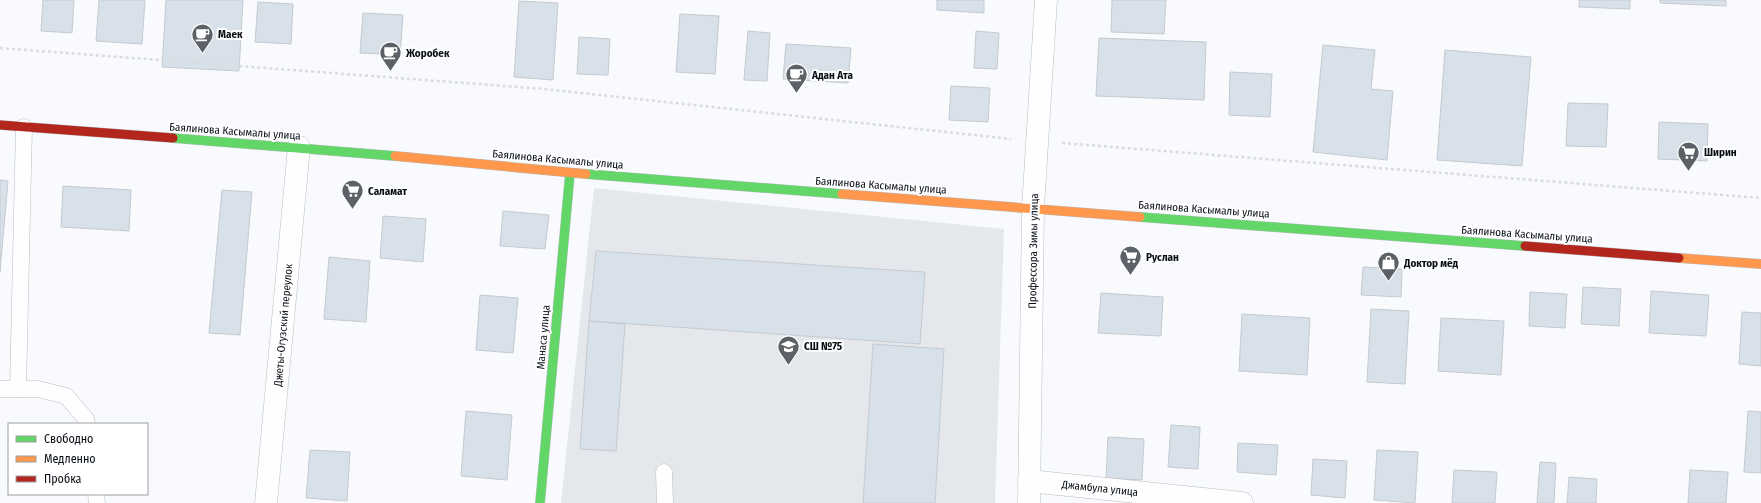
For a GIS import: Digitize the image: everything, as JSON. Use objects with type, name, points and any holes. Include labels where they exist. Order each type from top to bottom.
[{"type":"main road","name":"Баялинова Касымалы улица","points":[[0,125],[299,147],[570,173],[1761,264]]},
{"type":"main road","name":"Манаса улица","points":[[540,503],[570,173]]},
{"type":"street","name":"Профессора Зимы улица","points":[[1029,503],[1033,208],[1046,0]]},
{"type":"street","name":"Джеты-Огузский переулок","points":[[266,503],[299,147]]},
{"type":"street","name":"Джамбула улица","points":[[1029,481],[1242,503]]},
{"type":"lane","points":[[18,389],[24,127]]},
{"type":"lane","points":[[0,389],[38,389],[66,396],[86,419],[87,423]]},
{"type":"lane","points":[[664,472],[664,503]]},
{"type":"path","points":[[0,48],[544,88],[1036,141],[1761,198]]},
{"type":"shaded area","name":"СШ №75","points":[[594,188],[1004,229],[995,503],[561,503]]},
{"type":"building","points":[[43,0],[74,0],[72,33],[41,31]]},
{"type":"building","points":[[99,0],[145,0],[142,44],[96,41]]},
{"type":"building","points":[[166,0],[243,0],[239,71],[162,67]]},
{"type":"building","points":[[937,0],[984,0],[984,13],[937,10]]},
{"type":"building","points":[[1112,0],[1166,0],[1164,34],[1111,32]]},
{"type":"building","points":[[1579,0],[1630,0],[1630,9],[1579,7]]},
{"type":"building","points":[[1660,0],[1726,0],[1726,6],[1660,3]]},
{"type":"building","points":[[519,1],[558,3],[553,80],[514,77]]},
{"type":"building","points":[[258,2],[293,4],[291,44],[255,42]]},
{"type":"building","points":[[363,13],[403,15],[400,55],[360,53]]},
{"type":"building","points":[[680,14],[719,16],[715,74],[676,72]]},
{"type":"building","points":[[748,31],[770,33],[767,81],[744,80]]},
{"type":"building","points":[[976,31],[999,33],[997,69],[974,68]]},
{"type":"building","points":[[579,37],[610,39],[608,75],[577,74]]},
{"type":"building","points":[[1099,38],[1206,42],[1204,100],[1096,96]]},
{"type":"building","points":[[786,44],[851,48],[848,83],[783,79]]},
{"type":"building","points":[[1323,45],[1375,50],[1371,89],[1393,91],[1387,160],[1313,152]]},
{"type":"building","points":[[1445,50],[1531,57],[1522,166],[1437,160]]},
{"type":"building","points":[[1230,72],[1272,74],[1270,117],[1229,115]]},
{"type":"building","points":[[951,86],[990,88],[988,122],[949,120]]},
{"type":"building","points":[[1568,103],[1608,104],[1606,147],[1566,146]]},
{"type":"building","points":[[1659,122],[1708,124],[1707,161],[1658,159]]},
{"type":"building","points":[[0,180],[8,181],[0,272]]},
{"type":"building","points":[[63,186],[131,190],[129,231],[61,227]]},
{"type":"building","points":[[222,190],[252,192],[240,335],[209,333]]},
{"type":"building","points":[[503,211],[549,215],[545,249],[500,246]]},
{"type":"building","points":[[383,216],[426,219],[423,262],[380,258]]},
{"type":"building","points":[[596,251],[925,272],[920,344],[589,321]]},
{"type":"building","points":[[329,257],[370,261],[366,322],[324,319]]},
{"type":"building","points":[[1363,267],[1402,269],[1401,297],[1361,295]]},
{"type":"building","points":[[1583,287],[1621,289],[1619,326],[1581,324]]},
{"type":"building","points":[[1651,291],[1709,295],[1706,336],[1649,333]]},
{"type":"building","points":[[1530,292],[1567,294],[1565,328],[1529,326]]},
{"type":"building","points":[[1101,293],[1163,297],[1161,336],[1098,333]]},
{"type":"building","points":[[480,295],[518,298],[513,353],[476,350]]},
{"type":"building","points":[[1371,309],[1409,311],[1405,384],[1367,382]]},
{"type":"building","points":[[1742,312],[1761,313],[1761,366],[1739,364]]},
{"type":"building","points":[[1242,314],[1310,318],[1307,375],[1239,371]]},
{"type":"building","points":[[1441,318],[1504,321],[1501,375],[1438,371]]},
{"type":"building","points":[[589,321],[625,324],[616,451],[580,449]]},
{"type":"building","points":[[873,344],[944,349],[935,503],[863,503]]},
{"type":"building","points":[[466,411],[512,415],[507,480],[461,476]]},
{"type":"building","points":[[1748,411],[1761,412],[1761,473],[1744,472]]},
{"type":"building","points":[[1171,425],[1200,427],[1198,469],[1168,467]]},
{"type":"building","points":[[1108,437],[1144,439],[1142,480],[1106,478]]},
{"type":"building","points":[[1238,443],[1278,445],[1276,475],[1237,472]]},
{"type":"building","points":[[310,450],[350,452],[347,501],[306,498]]},
{"type":"building","points":[[1377,450],[1418,452],[1415,503],[1374,500]]},
{"type":"building","points":[[1313,459],[1347,461],[1345,498],[1311,495]]},
{"type":"building","points":[[1540,462],[1556,463],[1554,503],[1537,503]]},
{"type":"building","points":[[1454,470],[1497,472],[1495,503],[1452,503]]},
{"type":"building","points":[[1690,470],[1728,472],[1726,503],[1688,503]]},
{"type":"building","points":[[1569,477],[1597,479],[1596,503],[1567,503]]},
{"type":"traffic: fast","points":[[173,138],[395,156]]},
{"type":"traffic: fast","points":[[540,503],[570,173]]},
{"type":"traffic: fast","points":[[586,174],[842,194]]},
{"type":"traffic: fast","points":[[1140,217],[1525,246]]},
{"type":"traffic: slow","points":[[395,156],[586,174]]},
{"type":"traffic: slow","points":[[842,194],[1140,217]]},
{"type":"traffic: slow","points":[[1679,258],[1761,264]]},
{"type":"traffic: jam","points":[[0,125],[173,138]]},
{"type":"traffic: jam","points":[[1525,246],[1679,258]]},
{"type":"place","name":"Маек","points":[[202,54]]},
{"type":"place","name":"Жоробек","points":[[391,72]]},
{"type":"place","name":"Адан Ата","points":[[796,94]]},
{"type":"place","name":"Ширин","points":[[1688,172]]},
{"type":"place","name":"Саламат","points":[[353,210]]},
{"type":"place","name":"Руслан","points":[[1131,276]]},
{"type":"place","name":"Доктор мёд","points":[[1389,282]]},
{"type":"place","name":"СШ №75","points":[[788,366]]}]
